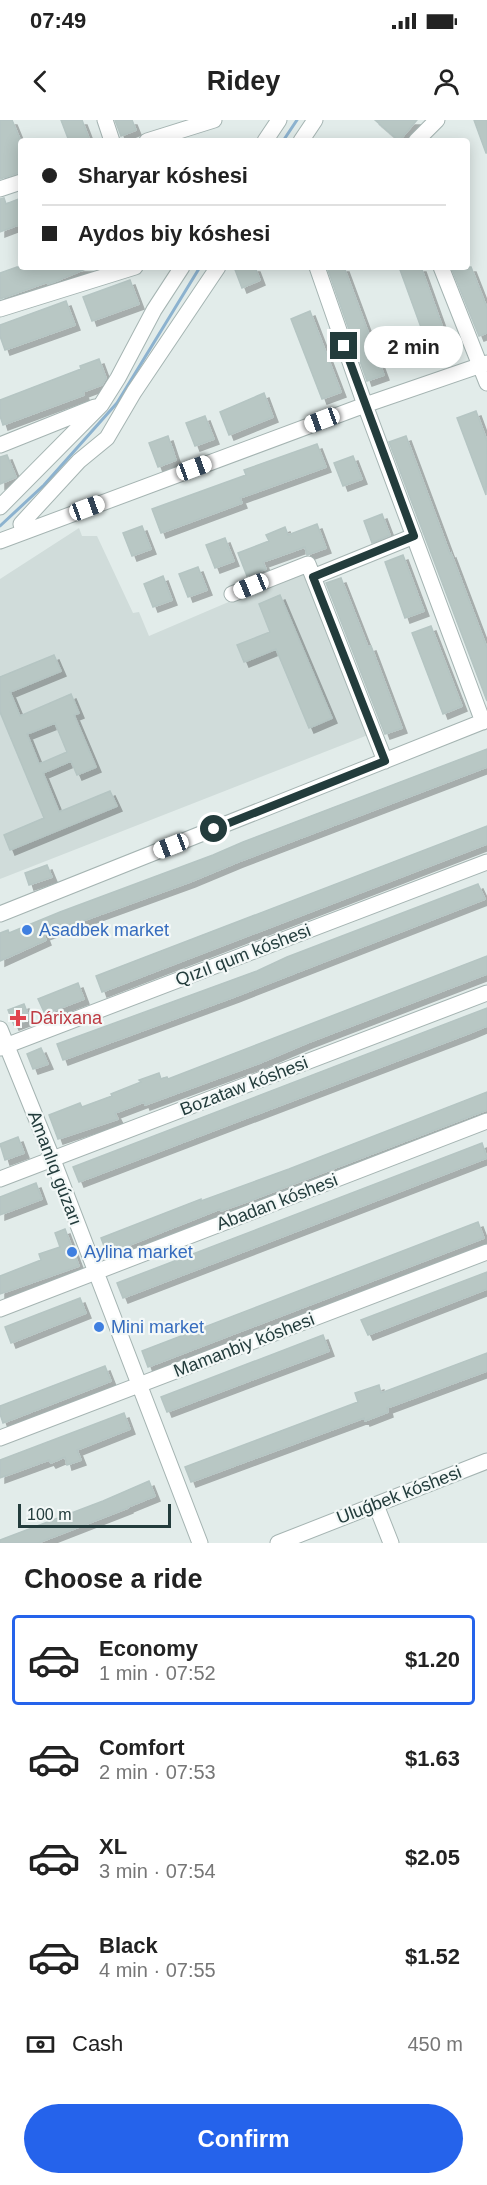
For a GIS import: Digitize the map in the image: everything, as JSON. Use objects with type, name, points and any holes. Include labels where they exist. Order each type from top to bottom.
[{"type":"street","points":[[105,120],[111,138]]},
{"type":"street","points":[[157,138],[214,120]]},
{"type":"street","points":[[267,138],[279,120]]},
{"type":"street","points":[[303,138],[315,120]]},
{"type":"street","points":[[420,138],[437,120]]},
{"type":"street","points":[[0,189],[18,183]]},
{"type":"street","points":[[0,309],[125,270]]},
{"type":"street","points":[[0,507],[101,405],[118,378],[153,310],[180,270]]},
{"type":"street","points":[[23,532],[21,524],[79,461],[107,438],[134,392],[216,270]]},
{"type":"street","points":[[0,914],[485,721],[365,405],[318,270]]},
{"type":"street","points":[[442,270],[484,364],[487,383]]},
{"type":"street","points":[[0,541],[365,405],[484,364]]},
{"type":"street","points":[[0,446],[101,405]]},
{"type":"street","points":[[313,577],[414,536]]},
{"type":"street","points":[[232,594],[308,564],[385,761]]},
{"type":"street","name":"Qızıl qum kóshesi","points":[[3,1047],[487,862]]},
{"type":"street","name":"Bozataw kóshesi","points":[[0,1179],[487,993]]},
{"type":"street","name":"Amanlıq gúzarı","points":[[0,1029],[3,1047],[53,1160],[200,1543]]},
{"type":"street","name":"Abadan kóshesi","points":[[0,1309],[487,1121]]},
{"type":"street","name":"Mamanbiy kóshesi","points":[[0,1438],[487,1252]]},
{"type":"street","name":"Uluǵbek kóshesi","points":[[278,1543],[487,1461]]},
{"type":"street","points":[[376,1505],[391,1543]]},
{"type":"shaded area","points":[[79,528],[82,536],[97,536],[133,613],[139,612],[149,636],[303,570],[368,735],[0,879],[0,579]]},
{"type":"building","points":[[0,120],[12,120],[19,138],[18,173],[0,179]]},
{"type":"building","points":[[61,120],[82,120],[89,138],[68,138]]},
{"type":"building","points":[[115,120],[132,120],[136,130],[121,136]]},
{"type":"building","points":[[375,120],[417,120],[402,138],[396,138]]},
{"type":"building","points":[[474,120],[487,120],[487,153],[486,153]]},
{"type":"building","points":[[4,198],[6,204],[18,199],[18,225],[0,232],[0,199]]},
{"type":"building","points":[[17,267],[18,270],[83,270],[0,299],[0,273]]},
{"type":"building","points":[[471,267],[487,308],[487,333],[479,336],[452,270],[470,270]]},
{"type":"building","points":[[235,270],[256,270],[260,280],[242,288]]},
{"type":"building","points":[[328,270],[345,270],[384,375],[367,381]]},
{"type":"building","points":[[400,270],[422,270],[445,334],[426,341]]},
{"type":"building","points":[[130,280],[139,304],[92,321],[83,297]]},
{"type":"building","points":[[66,301],[75,325],[5,350],[0,336],[0,325]]},
{"type":"building","points":[[310,311],[341,392],[322,399],[291,319]]},
{"type":"building","points":[[99,359],[106,378],[102,385],[83,392],[84,395],[3,425],[0,416],[0,400],[81,369],[80,366]]},
{"type":"building","points":[[264,393],[273,417],[229,435],[220,412]]},
{"type":"building","points":[[476,411],[487,441],[486,495],[457,418]]},
{"type":"building","points":[[205,416],[214,439],[195,446],[186,423]]},
{"type":"building","points":[[168,436],[176,460],[158,467],[149,443]]},
{"type":"building","points":[[406,436],[487,648],[487,701],[389,442]]},
{"type":"building","points":[[317,444],[326,467],[240,498],[242,503],[161,533],[152,509],[246,475],[244,470]]},
{"type":"building","points":[[7,455],[16,477],[0,484],[0,457]]},
{"type":"building","points":[[353,456],[362,479],[343,486],[334,463]]},
{"type":"building","points":[[382,514],[390,535],[372,543],[364,521]]},
{"type":"building","points":[[317,524],[326,548],[307,555],[305,547],[263,562],[266,569],[247,576],[238,553],[269,541],[266,535],[285,527],[288,535]]},
{"type":"building","points":[[142,526],[151,549],[132,556],[123,533]]},
{"type":"building","points":[[225,538],[234,561],[215,568],[206,545]]},
{"type":"building","points":[[403,555],[424,611],[405,618],[385,562]]},
{"type":"building","points":[[198,567],[207,590],[188,597],[179,574]]},
{"type":"building","points":[[163,576],[172,600],[153,607],[144,584]]},
{"type":"building","points":[[341,578],[368,647],[371,646],[402,728],[385,734],[326,583]]},
{"type":"building","points":[[280,595],[332,718],[309,728],[276,649],[244,662],[237,645],[270,632],[259,604]]},
{"type":"building","points":[[431,626],[462,706],[443,714],[412,633]]},
{"type":"building","points":[[54,655],[61,671],[10,692],[20,716],[71,694],[79,713],[74,715],[96,767],[77,775],[71,761],[43,773],[59,812],[110,791],[117,806],[10,850],[4,835],[44,818],[0,712],[0,677]],"holes":[[[55,723],[67,752],[39,764],[27,734]]]},
{"type":"building","points":[[487,749],[487,767],[190,882],[44,935],[46,940],[0,961],[0,933],[8,930],[9,933]]},
{"type":"building","points":[[487,826],[487,844],[102,992],[96,976]]},
{"type":"building","points":[[47,865],[52,877],[29,885],[25,873]]},
{"type":"building","points":[[478,884],[485,899],[234,997],[63,1060],[57,1044],[257,971],[287,957]]},
{"type":"building","points":[[487,956],[487,974],[260,1063],[145,1105],[144,1102],[115,1113],[118,1119],[58,1139],[49,1115],[80,1103],[82,1107],[112,1096],[111,1094],[141,1082],[139,1080],[159,1073],[161,1079],[167,1077],[168,1079]]},
{"type":"building","points":[[78,983],[84,999],[45,1014],[38,999]]},
{"type":"building","points":[[24,1004],[30,1019],[14,1025],[8,1010]]},
{"type":"building","points":[[487,1008],[487,1026],[79,1182],[73,1167]]},
{"type":"building","points":[[41,1048],[48,1064],[33,1069],[27,1054]]},
{"type":"building","points":[[487,1092],[487,1110],[249,1201],[221,1211],[220,1209],[107,1254],[101,1238],[201,1199],[201,1201],[289,1169]]},
{"type":"building","points":[[18,1137],[24,1153],[5,1160],[0,1144]]},
{"type":"building","points":[[482,1143],[487,1158],[123,1298],[117,1283]]},
{"type":"building","points":[[36,1183],[42,1199],[0,1215],[0,1197]]},
{"type":"building","points":[[478,1222],[484,1238],[148,1367],[142,1351]]},
{"type":"building","points":[[65,1229],[79,1266],[0,1294],[0,1276],[41,1260],[39,1254],[60,1247],[55,1233]]},
{"type":"building","points":[[487,1272],[487,1289],[368,1335],[361,1320]]},
{"type":"building","points":[[80,1298],[86,1313],[11,1343],[5,1327]]},
{"type":"building","points":[[323,1335],[329,1351],[167,1412],[161,1397]]},
{"type":"building","points":[[487,1353],[487,1371],[387,1408],[388,1412],[365,1421],[364,1418],[191,1482],[185,1467],[358,1402],[355,1393],[379,1385],[381,1393]]},
{"type":"building","points":[[105,1366],[111,1381],[3,1423],[0,1406]]},
{"type":"building","points":[[124,1413],[130,1429],[77,1450],[81,1460],[67,1465],[65,1457],[51,1463],[49,1460],[0,1478],[0,1460]]},
{"type":"building","points":[[149,1481],[155,1496],[128,1508],[38,1543],[0,1543],[0,1540]]},
{"type":"waterway","points":[[285,138],[297,120]]},
{"type":"waterway","points":[[0,526],[44,485],[117,403],[198,270]]},
{"type":"place","name":"Asadbek market","points":[[27,930]]},
{"type":"place","name":"Dárixana","points":[[18,1018]]},
{"type":"place","name":"Aylina market","points":[[72,1252]]},
{"type":"place","name":"Mini market","points":[[99,1327]]},
{"type":"route","points":[[214,829],[385,761],[313,577],[414,536],[344,346]]}]
